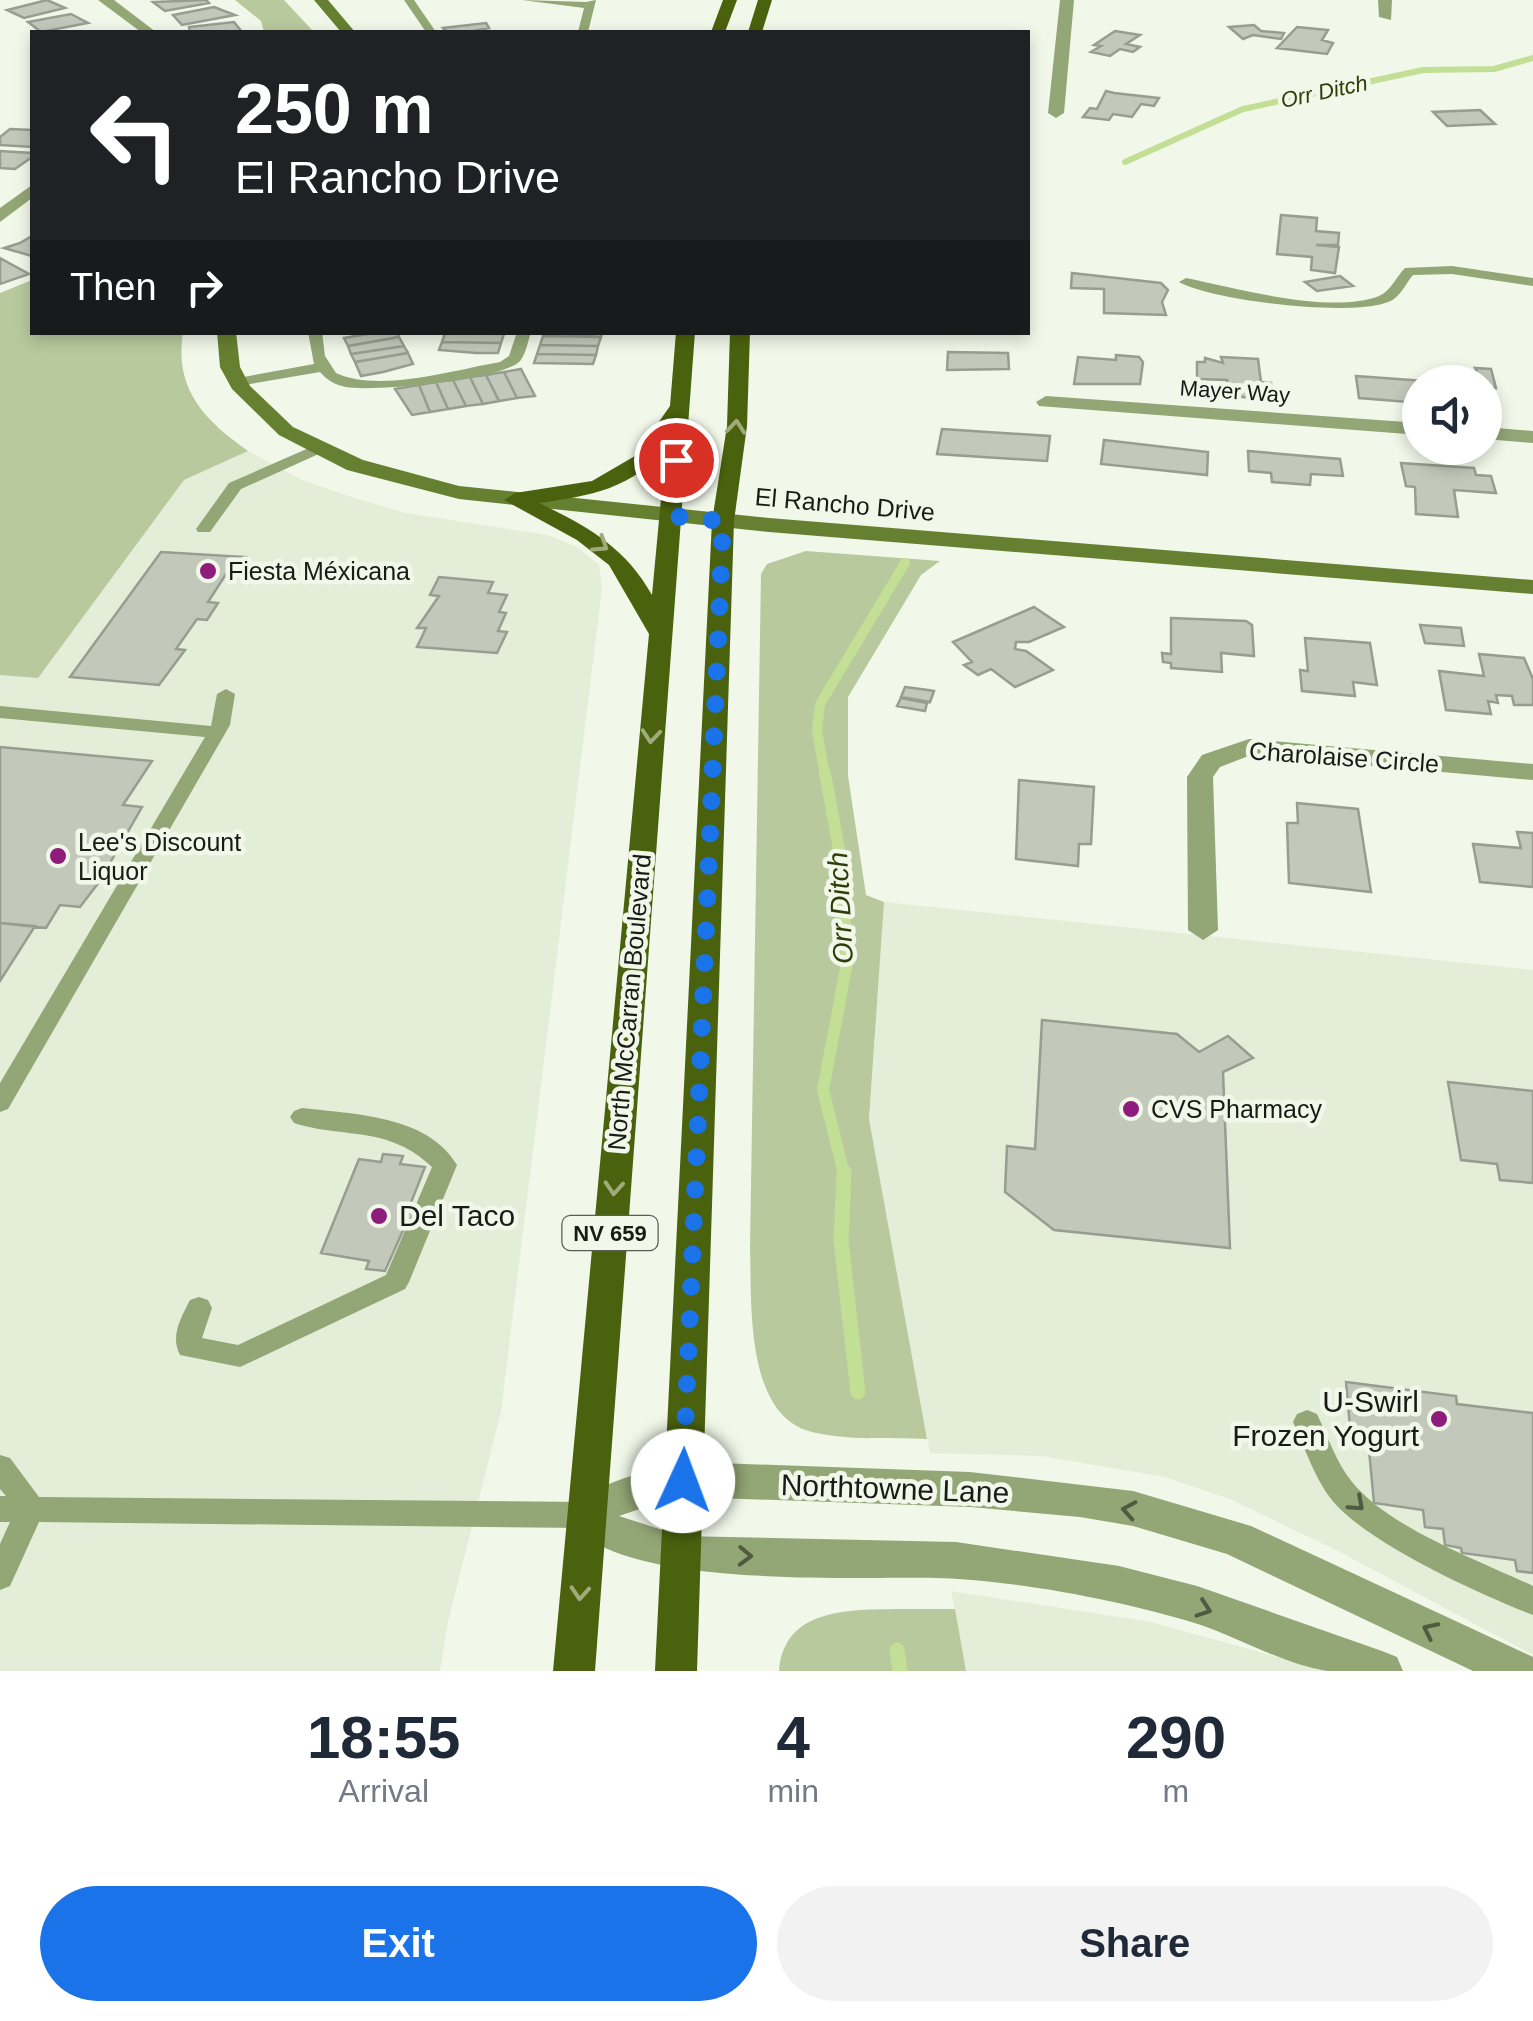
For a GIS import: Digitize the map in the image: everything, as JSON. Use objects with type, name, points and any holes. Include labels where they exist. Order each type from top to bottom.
[{"type":"main road","points":[[321,0],[346,30]]},
{"type":"main road","points":[[719,30],[730,0]]},
{"type":"main road","points":[[755,30],[765,0]]},
{"type":"main road","name":"El Rancho Drive","points":[[226,335],[228,357],[238,382],[260,410],[318,450],[404,480],[515,500],[723,521],[1533,586]]},
{"type":"main road","name":"North McCarran Boulevard","points":[[574,1671],[686,335]]},
{"type":"main road","name":"NV 659","points":[[676,1671],[723,521],[737,426],[740,335]]},
{"type":"main road","points":[[515,500],[592,486],[633,469],[644,460],[680,406]]},
{"type":"main road","points":[[515,500],[614,552],[642,591],[659,638]]},
{"type":"street","points":[[105,0],[146,30]]},
{"type":"street","points":[[1056,113],[1067,0]]},
{"type":"street","points":[[1385,0],[1386,17]]},
{"type":"street","points":[[0,217],[30,192]]},
{"type":"street","name":"Mayer Way","points":[[1046,402],[1402,428]]},
{"type":"street","points":[[1502,435],[1533,437]]},
{"type":"street","name":"Charolaise Circle","points":[[1202,930],[1200,776],[1211,760],[1229,750],[1276,748],[1533,772]]},
{"type":"street","name":"Northtowne Lane","points":[[586,1515],[614,1497],[683,1481],[978,1490],[1170,1518],[1237,1539],[1518,1671]]},
{"type":"street","points":[[586,1515],[609,1532],[681,1554],[956,1560],[1119,1584],[1197,1605],[1382,1671]]},
{"type":"lane","points":[[410,0],[431,30]]},
{"type":"lane","points":[[527,0],[590,2],[583,30]]},
{"type":"lane","points":[[1186,282],[1352,304],[1385,299],[1410,272],[1452,270],[1533,282]]},
{"type":"lane","points":[[315,335],[316,356],[332,378],[365,386],[504,366],[515,358],[523,335]]},
{"type":"lane","points":[[238,382],[324,367]]},
{"type":"lane","points":[[204,529],[235,486],[318,450]]},
{"type":"lane","points":[[0,1103],[216,732],[226,694]]},
{"type":"lane","points":[[0,712],[216,732]]},
{"type":"lane","points":[[199,1308],[189,1332],[189,1347],[240,1356],[396,1282],[444,1165],[429,1147],[398,1129],[302,1117]]},
{"type":"lane","points":[[1307,1422],[1331,1474],[1347,1497],[1370,1517],[1533,1601]]},
{"type":"lane","points":[[0,1467],[30,1508]]},
{"type":"lane","points":[[0,1576],[30,1508]]},
{"type":"lane","points":[[0,1509],[586,1515]]},
{"type":"shaded area","points":[[248,451],[302,480],[406,513],[547,535],[577,547],[599,565],[602,588],[501,1411],[448,1622],[440,1671],[0,1671],[0,675],[38,677],[184,480]]},
{"type":"shaded area","points":[[884,902],[1533,970],[1533,1655],[1340,1552],[1232,1500],[1165,1477],[1042,1456],[930,1453],[869,1119]]},
{"type":"shaded area","points":[[951,1591],[1151,1622],[1328,1671],[966,1671]]},
{"type":"green space","points":[[235,0],[284,0],[312,30],[263,30],[261,21]]},
{"type":"green space","points":[[30,281],[30,335],[183,335],[181,353],[188,387],[206,415],[248,451],[184,480],[38,678],[0,675],[0,293]]},
{"type":"green space","points":[[806,551],[940,561],[921,575],[848,697],[848,776],[866,895],[884,902],[869,1119],[927,1439],[840,1437],[812,1432],[790,1422],[774,1404],[756,1354],[750,1248],[761,574],[767,564]]},
{"type":"green space","points":[[955,1609],[966,1671],[779,1671],[793,1634],[823,1616],[860,1610]]},
{"type":"building","points":[[47,0],[65,8],[24,18],[7,10]]},
{"type":"building","points":[[153,2],[209,3],[165,11]]},
{"type":"building","points":[[214,7],[235,15],[182,25],[173,15]]},
{"type":"building","points":[[71,14],[88,23],[38,30],[28,22]]},
{"type":"building","points":[[234,22],[240,30],[190,30],[189,27]]},
{"type":"building","points":[[486,23],[489,28],[445,30]]},
{"type":"building","points":[[1254,25],[1261,31],[1284,33],[1281,39],[1253,35],[1243,39],[1229,27]]},
{"type":"building","points":[[1297,27],[1328,30],[1322,40],[1333,43],[1327,54],[1277,48]]},
{"type":"building","points":[[1115,31],[1140,35],[1126,44],[1140,47],[1133,52],[1120,49],[1110,56],[1091,52],[1101,46],[1094,45]]},
{"type":"building","points":[[1106,91],[1159,98],[1154,106],[1141,104],[1132,117],[1083,117],[1090,108],[1097,109]]},
{"type":"building","points":[[1480,110],[1495,124],[1447,126],[1433,112]]},
{"type":"building","points":[[10,129],[30,130],[30,147],[0,145],[0,137]]},
{"type":"building","points":[[0,151],[30,153],[30,158],[15,169],[0,168]]},
{"type":"building","points":[[1281,215],[1317,218],[1316,231],[1339,233],[1338,245],[1316,245],[1339,247],[1335,273],[1311,270],[1312,257],[1277,254]]},
{"type":"building","points":[[30,237],[30,255],[4,248]]},
{"type":"building","points":[[0,258],[29,274],[0,284]]},
{"type":"building","points":[[1072,273],[1161,283],[1168,290],[1162,302],[1166,315],[1104,313],[1104,289],[1071,288]]},
{"type":"building","points":[[1340,276],[1353,286],[1317,291],[1305,282]]},
{"type":"building","points":[[362,335],[399,337],[348,346],[344,338]]},
{"type":"building","points":[[444,335],[504,335],[501,343],[442,342]]},
{"type":"building","points":[[543,336],[601,337],[598,346],[540,345]]},
{"type":"building","points":[[399,337],[404,346],[351,354],[348,346]]},
{"type":"building","points":[[442,342],[501,343],[498,353],[476,353],[439,350]]},
{"type":"building","points":[[540,345],[598,346],[596,355],[537,354]]},
{"type":"building","points":[[404,346],[408,353],[355,362],[351,354]]},
{"type":"building","points":[[948,352],[1008,353],[1009,369],[947,370]]},
{"type":"building","points":[[408,353],[413,364],[361,376],[355,362]]},
{"type":"building","points":[[537,354],[596,355],[593,364],[534,363]]},
{"type":"building","points":[[1116,355],[1139,357],[1143,362],[1140,384],[1074,384],[1078,357],[1116,360]]},
{"type":"building","points":[[1221,357],[1258,359],[1261,382],[1271,383],[1272,399],[1228,396],[1227,380],[1197,379],[1197,362],[1205,362],[1205,358],[1223,363]]},
{"type":"building","points":[[521,369],[535,396],[517,398],[504,372]]},
{"type":"building","points":[[504,372],[517,398],[499,401],[486,375]]},
{"type":"building","points":[[486,375],[499,401],[483,404],[470,377]]},
{"type":"building","points":[[1356,376],[1402,379],[1402,402],[1359,398]]},
{"type":"building","points":[[470,377],[483,404],[466,406],[453,380]]},
{"type":"building","points":[[453,380],[466,406],[448,409],[436,382]]},
{"type":"building","points":[[436,382],[448,409],[430,412],[419,385]]},
{"type":"building","points":[[419,385],[430,412],[412,415],[395,389]]},
{"type":"building","points":[[942,429],[1050,436],[1047,461],[937,454]]},
{"type":"building","points":[[1104,440],[1208,452],[1207,475],[1101,464]]},
{"type":"building","points":[[1248,451],[1340,459],[1343,476],[1311,474],[1310,485],[1272,482],[1271,473],[1249,471]]},
{"type":"building","points":[[1401,463],[1474,468],[1476,475],[1491,476],[1496,493],[1454,490],[1458,517],[1416,514],[1415,487],[1406,486]]},
{"type":"building","points":[[161,552],[246,557],[234,574],[226,574],[208,602],[218,603],[207,620],[197,619],[176,649],[185,650],[159,685],[70,677]]},
{"type":"building","points":[[439,577],[493,582],[488,593],[507,595],[499,612],[506,613],[498,631],[507,632],[497,653],[417,647],[426,628],[417,628],[439,596],[430,595]]},
{"type":"building","points":[[1034,607],[1064,627],[1029,642],[1016,642],[1015,649],[1026,651],[1053,670],[1015,687],[991,669],[978,675],[964,665],[972,662],[953,642]]},
{"type":"building","points":[[1171,618],[1246,621],[1252,625],[1254,656],[1221,653],[1222,672],[1171,668],[1171,663],[1163,662],[1162,653],[1171,654]]},
{"type":"building","points":[[1420,625],[1461,628],[1464,646],[1425,643]]},
{"type":"building","points":[[1305,638],[1370,643],[1377,685],[1353,682],[1355,696],[1302,691],[1300,670],[1308,671]]},
{"type":"building","points":[[1479,654],[1524,658],[1533,679],[1533,705],[1514,705],[1512,696],[1496,695],[1498,703],[1488,701],[1491,714],[1446,710],[1439,671],[1484,676]]},
{"type":"building","points":[[905,687],[934,691],[930,702],[901,697]]},
{"type":"building","points":[[901,698],[927,703],[925,711],[897,706]]},
{"type":"building","name":"Lee's Discount Liquor","points":[[0,747],[152,761],[123,805],[142,807],[99,882],[80,907],[60,905],[46,928],[0,923]]},
{"type":"building","points":[[1019,780],[1094,787],[1091,844],[1079,844],[1078,866],[1016,859]]},
{"type":"building","points":[[1297,803],[1358,809],[1371,892],[1289,883],[1287,823],[1298,823]]},
{"type":"building","points":[[1517,832],[1533,833],[1533,887],[1480,882],[1473,844],[1521,848]]},
{"type":"building","points":[[0,923],[35,926],[0,981]]},
{"type":"building","name":"CVS Pharmacy","points":[[1042,1020],[1177,1034],[1199,1052],[1228,1036],[1253,1058],[1223,1072],[1230,1248],[1054,1230],[1005,1192],[1007,1146],[1035,1149]]},
{"type":"building","points":[[1448,1082],[1533,1091],[1533,1183],[1500,1180],[1497,1164],[1461,1160]]},
{"type":"building","name":"Del Taco","points":[[383,1154],[403,1156],[400,1164],[425,1167],[410,1205],[425,1207],[417,1227],[405,1226],[385,1271],[366,1269],[369,1261],[321,1253],[359,1159],[381,1162]]},
{"type":"building","points":[[1346,1382],[1456,1396],[1457,1404],[1533,1413],[1533,1573],[1517,1571],[1515,1560],[1462,1553],[1461,1548],[1445,1545],[1443,1529],[1425,1527],[1423,1510],[1374,1503],[1367,1429],[1350,1427]]},
{"type":"waterway","name":"Orr Ditch","points":[[1125,162],[1243,109],[1423,70],[1494,69],[1533,58]]},
{"type":"waterway","name":"Orr Ditch","points":[[825,776],[817,730],[820,704],[905,563]]},
{"type":"waterway","name":"Orr Ditch","points":[[825,773],[842,866],[847,963],[823,1090],[844,1174]]},
{"type":"waterway","name":"Orr Ditch","points":[[844,1174],[841,1240],[858,1392]]},
{"type":"waterway","name":"Orr Ditch","points":[[897,1650],[900,1671]]},
{"type":"place","name":"Fiesta Méxicana","points":[[208,571]]},
{"type":"place","name":"Lee's Discount Liquor","points":[[58,856]]},
{"type":"place","name":"CVS Pharmacy","points":[[1131,1109]]},
{"type":"place","name":"Del Taco","points":[[379,1216]]},
{"type":"place","name":"U-Swirl Frozen Yogurt","points":[[1439,1419]]},
{"type":"route","points":[[676,460],[671,516],[723,521],[683,1481]]}]
